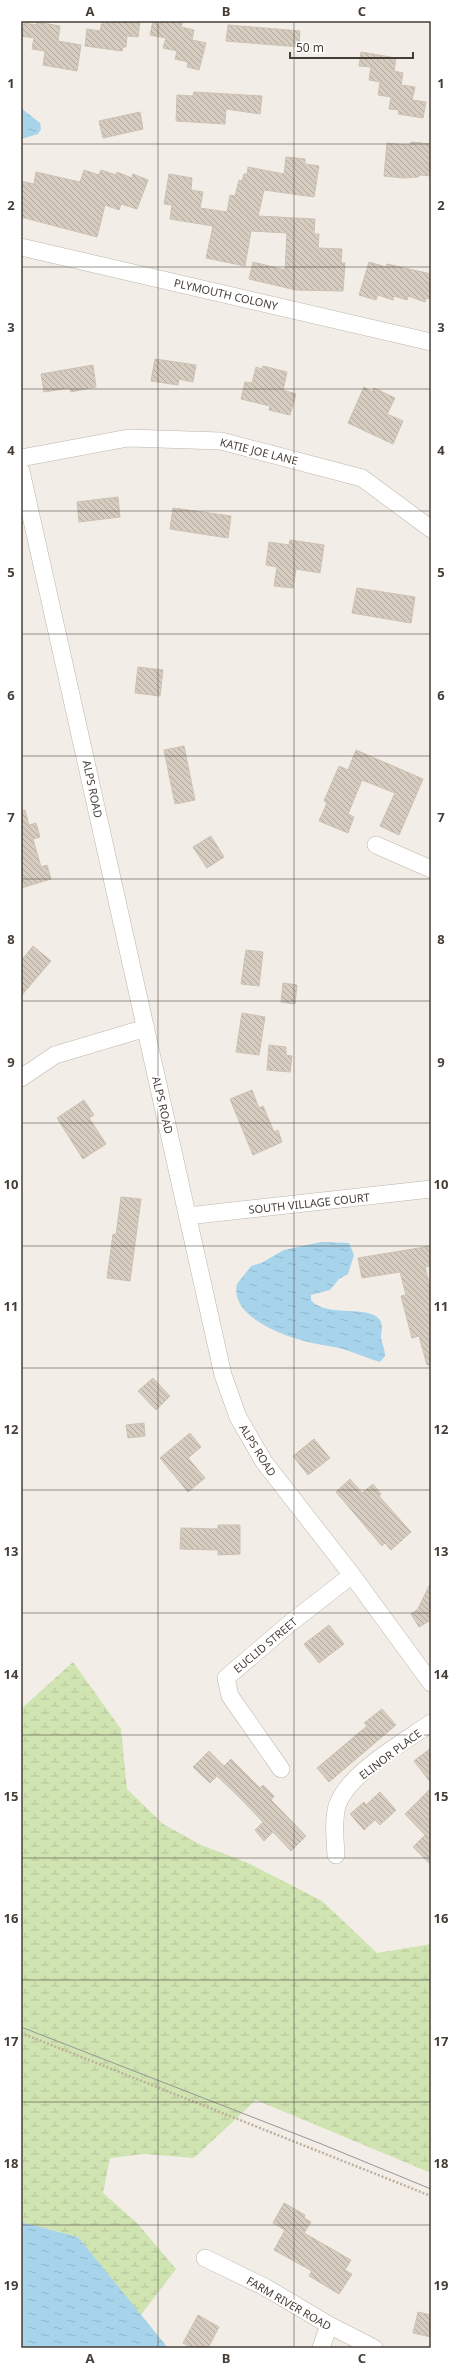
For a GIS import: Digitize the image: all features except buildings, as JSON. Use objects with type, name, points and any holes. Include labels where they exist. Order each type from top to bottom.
[{"type":"street","name":"PLYMOUTH COLONY","points":[[21,247],[431,342]]},
{"type":"street","name":"KATIE JOE LANE","points":[[21,458],[128,438],[221,441],[362,478],[431,529]]},
{"type":"street","name":"ALPS ROAD","points":[[21,470],[223,1375],[238,1417],[264,1462],[352,1575],[431,1683]]},
{"type":"street","points":[[376,845],[431,869]]},
{"type":"street","points":[[21,1078],[54,1054],[146,1028]]},
{"type":"street","name":"SOUTH VILLAGE COURT","points":[[188,1216],[431,1188]]},
{"type":"street","name":"EUCLID STREET","points":[[281,1769],[230,1696],[226,1678],[289,1624],[352,1575]]},
{"type":"street","name":"ELINOR PLACE","points":[[336,1855],[335,1818],[338,1805],[345,1791],[364,1771],[431,1723]]},
{"type":"street","name":"FARM RIVER ROAD","points":[[204,2258],[264,2287],[329,2325],[374,2348]]},
{"type":"street","points":[[321,2348],[329,2325]]},
{"type":"path","points":[[21,2033],[431,2196]]},
{"type":"green space","points":[[73,1662],[121,1729],[127,1789],[163,1824],[201,1845],[248,1863],[322,1901],[377,1953],[431,1944],[431,2173],[256,2100],[194,2158],[144,2154],[110,2158],[103,2193],[137,2223],[176,2269],[140,2316],[78,2237],[21,2222],[21,1709]]},
{"type":"water","points":[[21,108],[40,123],[41,129],[38,134],[21,139]]},
{"type":"water","points":[[321,1242],[349,1243],[354,1255],[348,1274],[339,1279],[330,1290],[311,1295],[311,1300],[318,1306],[327,1309],[369,1313],[376,1316],[382,1324],[381,1337],[385,1353],[385,1356],[380,1362],[339,1348],[315,1344],[275,1331],[251,1316],[242,1307],[237,1296],[237,1284],[251,1266],[261,1263],[284,1250]]},
{"type":"water","points":[[21,2222],[78,2237],[168,2348],[21,2348]]},
{"type":"tram line","points":[[21,2027],[319,2143],[431,2189]]}]
